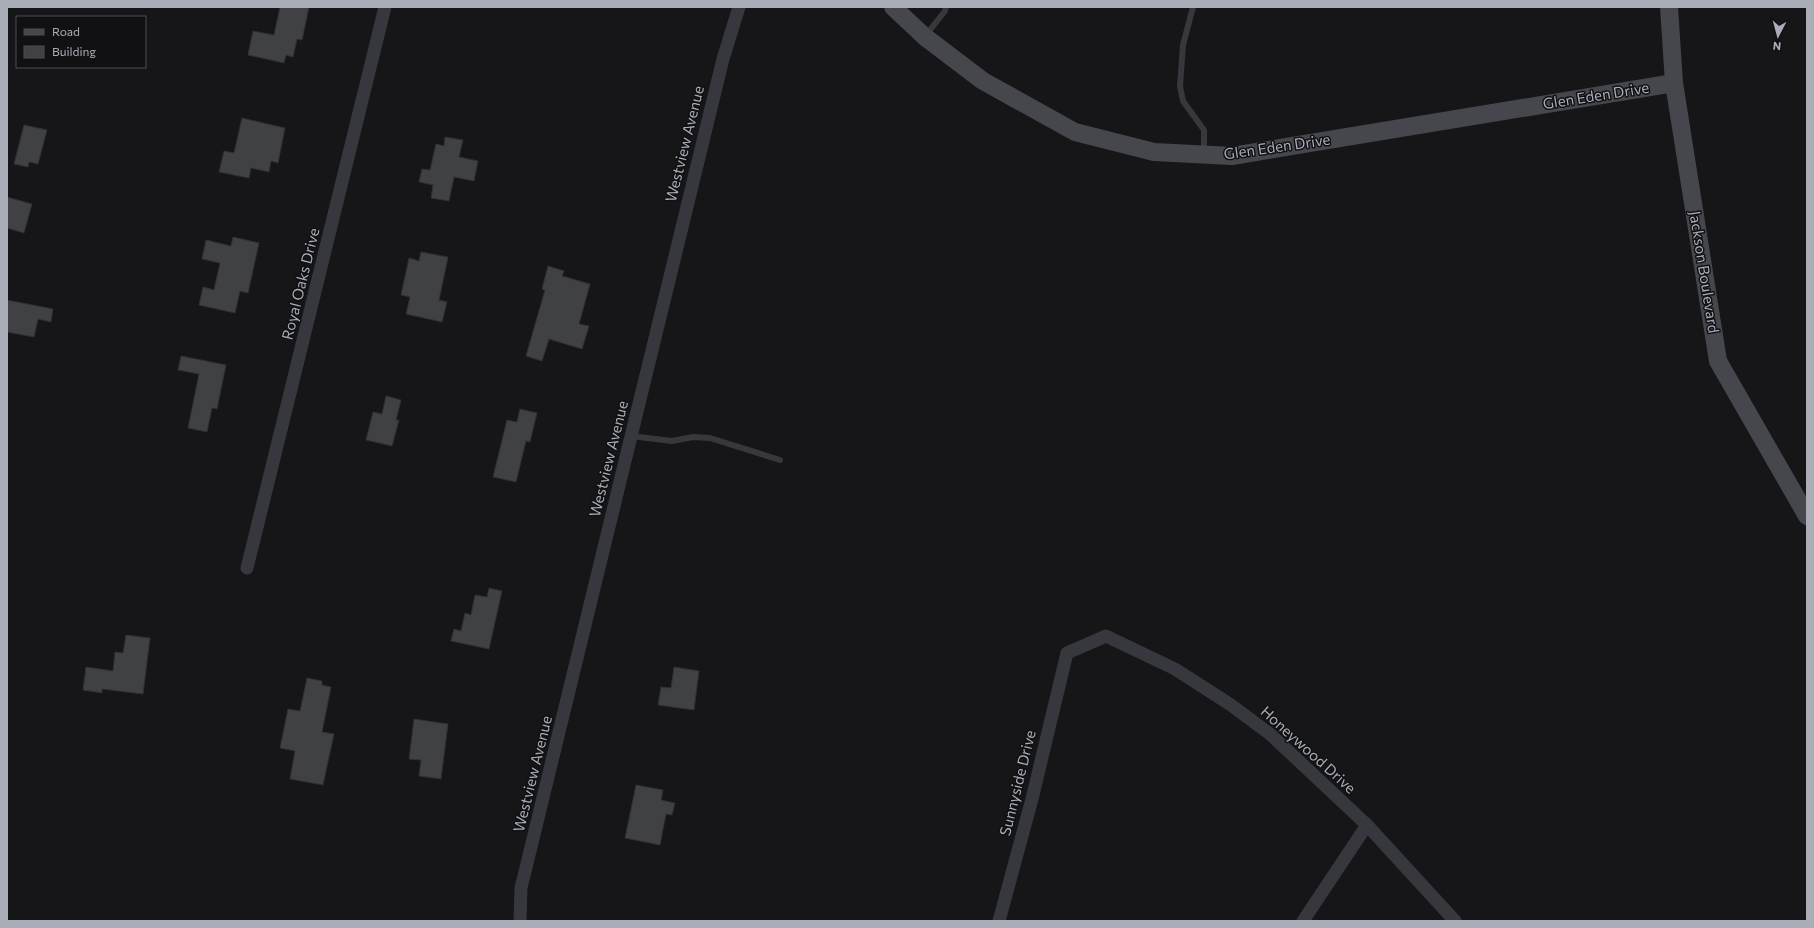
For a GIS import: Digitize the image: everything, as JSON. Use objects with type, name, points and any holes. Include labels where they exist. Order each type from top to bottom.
[{"type":"street","name":"Royal Oaks Drive","points":[[247,568],[385,7]]},
{"type":"street","name":"Westview Avenue","points":[[520,921],[521,888],[723,60],[739,7]]},
{"type":"street","name":"Glen Eden Drive","points":[[893,7],[925,37],[983,81],[1076,132],[1154,152],[1232,156],[1674,83]]},
{"type":"street","name":"Jackson Boulevard","points":[[1669,7],[1674,83],[1718,361],[1807,516]]},
{"type":"street","name":"Honeywood Drive","points":[[1067,653],[1106,636],[1175,669],[1231,705],[1270,734],[1367,825],[1454,921]]},
{"type":"street","name":"Sunnyside Drive","points":[[999,921],[1032,798],[1067,653]]},
{"type":"street","points":[[1303,921],[1367,825]]},
{"type":"lane","points":[[925,37],[945,11],[946,7]]},
{"type":"lane","points":[[1192,7],[1183,45],[1180,86],[1183,101],[1204,130],[1204,155]]},
{"type":"lane","points":[[631,436],[672,441],[693,437],[710,438],[780,460]]},
{"type":"building","points":[[280,7],[309,7],[302,40],[297,39],[293,57],[286,55],[284,63],[248,55],[253,31],[274,35]]},
{"type":"building","points":[[242,118],[285,128],[278,163],[271,161],[269,172],[251,168],[249,178],[219,172],[224,151],[234,153]]},
{"type":"building","points":[[24,125],[47,130],[38,164],[29,162],[28,167],[14,164]]},
{"type":"building","points":[[445,137],[463,140],[459,157],[478,161],[474,181],[454,177],[449,201],[431,198],[433,185],[419,182],[422,169],[430,170],[436,144],[444,146]]},
{"type":"building","points":[[7,197],[32,204],[24,233],[7,228]]},
{"type":"building","points":[[233,237],[259,243],[248,293],[240,291],[235,313],[199,305],[203,287],[214,290],[220,263],[202,259],[206,240],[231,246]]},
{"type":"building","points":[[421,252],[448,257],[439,300],[447,302],[442,322],[406,314],[410,297],[401,295],[409,258],[419,261]]},
{"type":"building","points":[[548,266],[564,271],[562,276],[590,284],[579,324],[589,326],[582,349],[549,339],[542,361],[526,356],[545,290],[542,289]]},
{"type":"building","points":[[7,300],[53,309],[51,322],[38,319],[34,337],[7,332]]},
{"type":"building","points":[[181,356],[226,365],[217,409],[212,408],[207,432],[188,428],[199,374],[178,370]]},
{"type":"building","points":[[386,396],[401,400],[396,420],[399,420],[392,446],[366,440],[373,412],[382,414]]},
{"type":"building","points":[[520,409],[537,413],[530,442],[526,441],[516,482],[493,477],[507,420],[517,422]]},
{"type":"building","points":[[489,588],[502,591],[489,649],[451,641],[454,629],[461,631],[465,613],[471,615],[475,595],[487,597]]},
{"type":"building","points":[[126,635],[150,638],[143,694],[102,689],[102,693],[83,690],[86,667],[113,671],[115,652],[123,653]]},
{"type":"building","points":[[674,667],[699,671],[694,710],[658,705],[661,687],[671,688]]},
{"type":"building","points":[[307,678],[322,681],[322,685],[331,687],[322,732],[334,734],[323,785],[290,779],[295,751],[280,748],[288,709],[300,711]]},
{"type":"building","points":[[414,719],[448,724],[441,779],[419,776],[421,760],[409,759]]},
{"type":"building","points":[[636,785],[663,790],[661,800],[675,803],[672,815],[666,814],[660,845],[625,838]]}]
